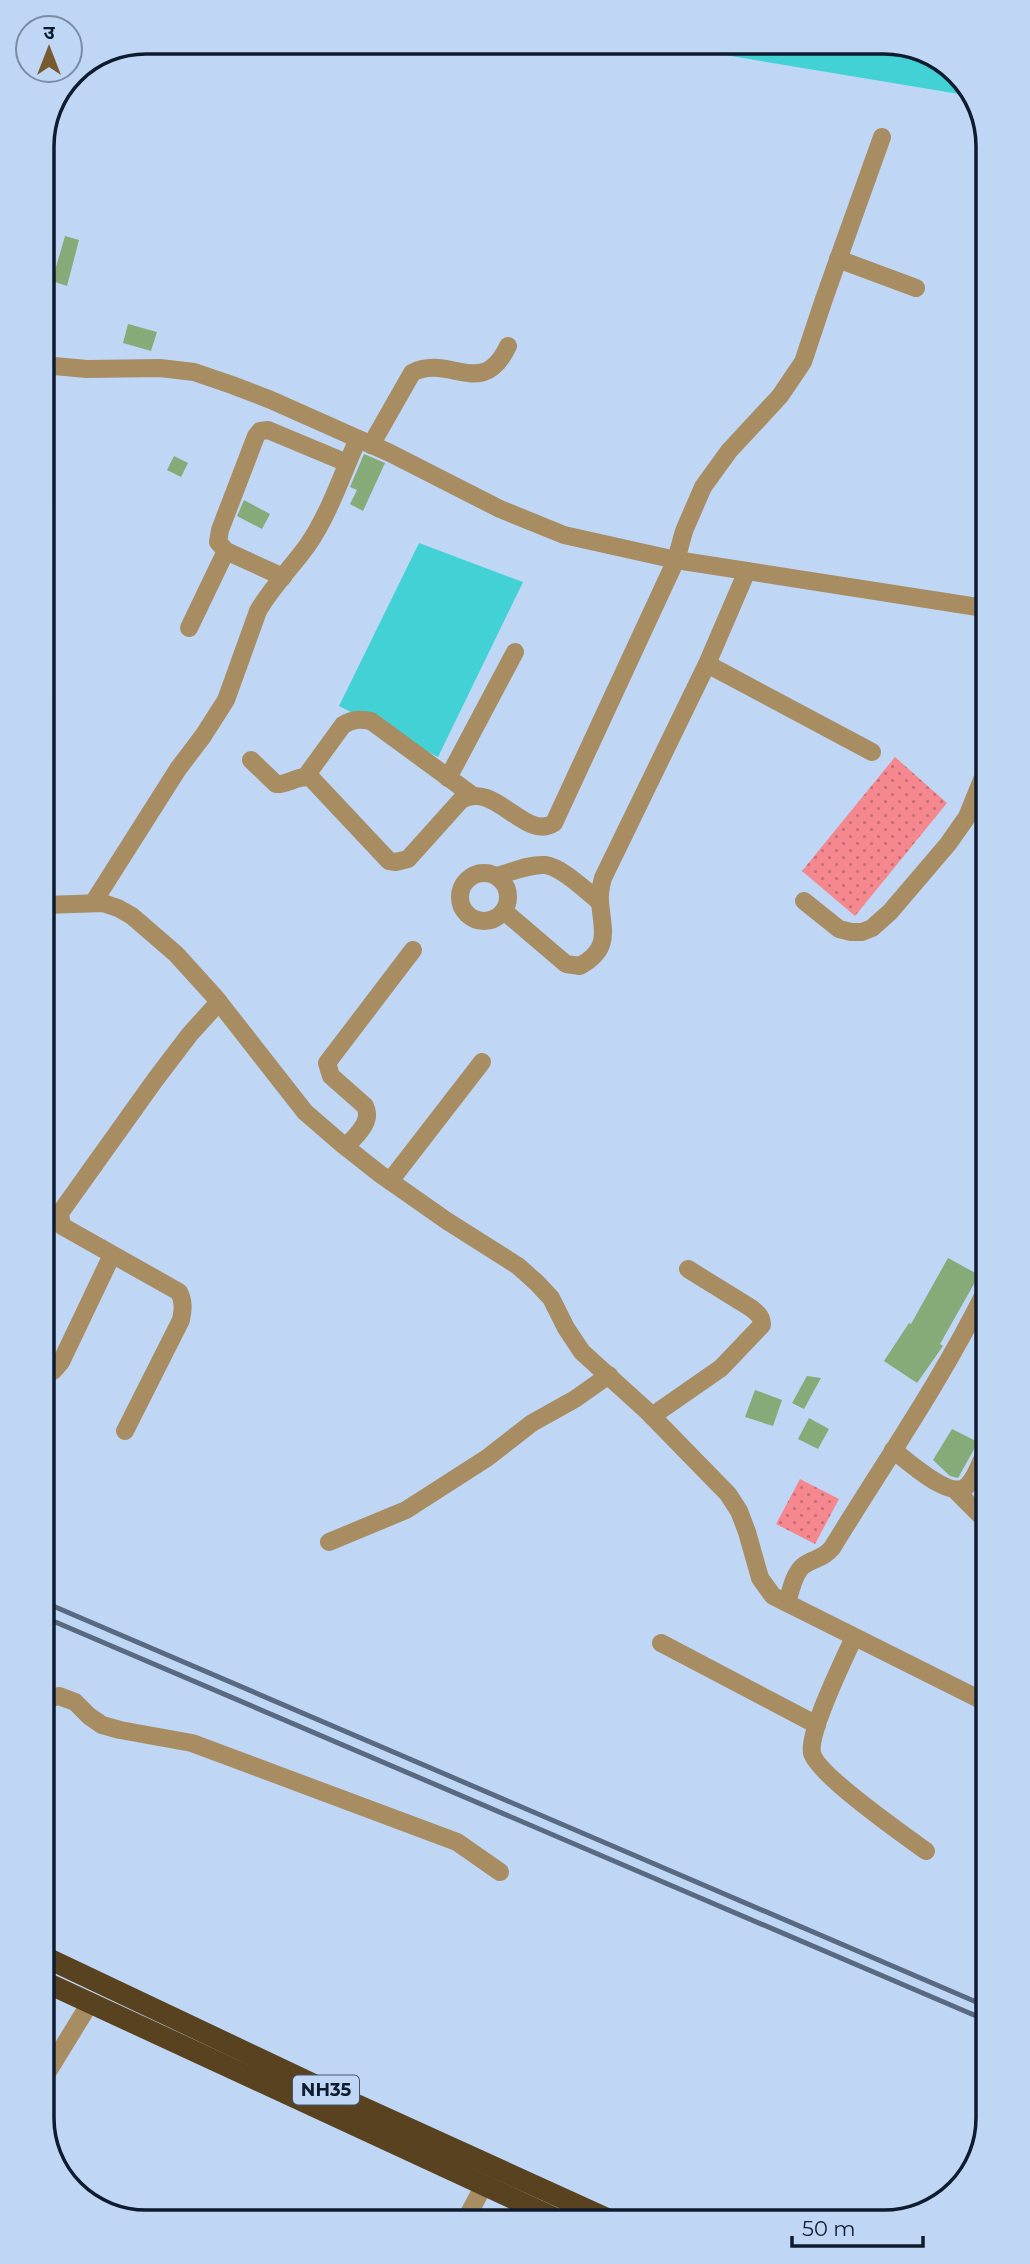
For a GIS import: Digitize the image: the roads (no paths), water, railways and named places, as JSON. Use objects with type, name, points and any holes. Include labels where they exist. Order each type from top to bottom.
[{"type":"highway","name":"NH35","points":[[54,1961],[353,2103],[588,2210]]},
{"type":"highway","name":"NH35","points":[[54,1986],[538,2210]]},
{"type":"street","points":[[306,776],[315,780],[389,861],[408,859],[461,800],[472,795],[483,796],[537,827],[548,827],[554,823],[676,560],[694,505],[708,478],[780,396],[803,362],[882,137]]},
{"type":"street","points":[[838,259],[916,288]]},
{"type":"street","points":[[93,903],[136,833],[226,700],[258,611],[308,545],[347,463],[365,442],[407,379],[412,373],[427,368],[485,372],[495,367],[508,346]]},
{"type":"street","points":[[54,366],[87,369],[160,368],[194,372],[271,400],[365,442],[500,509],[543,527],[599,544],[676,560],[976,607]]},
{"type":"street","points":[[283,577],[226,551],[220,546],[218,537],[260,431],[268,430],[347,463]]},
{"type":"street","points":[[189,628],[226,551]]},
{"type":"street","points":[[504,911],[566,964],[580,965],[597,951],[602,941],[604,919],[600,902],[603,878],[707,664],[747,571]]},
{"type":"street","points":[[448,778],[515,652]]},
{"type":"street","points":[[707,664],[872,752]]},
{"type":"street","points":[[251,760],[276,784],[286,784],[306,776],[343,725],[361,719],[371,721],[472,795]]},
{"type":"street","points":[[804,901],[839,929],[862,932],[873,928],[948,844],[967,817],[976,795]]},
{"type":"street","points":[[497,876],[527,867],[548,865],[559,870],[600,902]]},
{"type":"street","points":[[488,873],[497,876],[507,887],[509,895],[504,911],[491,920],[476,920],[468,916],[460,903],[461,887],[472,875],[488,873]]},
{"type":"street","points":[[54,905],[103,903],[132,916],[176,954],[219,1002],[305,1112],[390,1181],[527,1275],[551,1298],[572,1339],[582,1352],[652,1416],[728,1494],[739,1511],[760,1578],[773,1596],[976,1698]]},
{"type":"street","points":[[346,1147],[368,1119],[368,1111],[331,1076],[327,1063],[414,950]]},
{"type":"street","points":[[125,1431],[181,1320],[183,1300],[179,1292],[62,1226],[60,1213],[155,1080],[190,1034],[219,1002]]},
{"type":"street","points":[[390,1181],[482,1062]]},
{"type":"street","points":[[54,1370],[61,1362],[112,1255]]},
{"type":"street","points":[[652,1416],[721,1368],[762,1325],[759,1314],[688,1269]]},
{"type":"street","points":[[787,1603],[803,1566],[827,1555],[832,1548],[936,1381],[976,1311]]},
{"type":"street","points":[[329,1542],[406,1510],[471,1469],[533,1423],[575,1399],[609,1375]]},
{"type":"street","points":[[892,1450],[939,1484],[956,1491],[976,1511]]},
{"type":"street","points":[[956,1491],[963,1490],[970,1484],[976,1471]]},
{"type":"street","points":[[854,1637],[817,1725],[811,1751],[814,1759],[825,1771],[926,1851]]},
{"type":"street","points":[[661,1643],[817,1725]]},
{"type":"street","points":[[54,1697],[59,1696],[75,1702],[102,1725],[192,1743],[457,1842],[500,1871]]},
{"type":"street","points":[[54,2062],[90,2003]]},
{"type":"street","points":[[471,2210],[484,2185]]},
{"type":"railway","points":[[54,1606],[976,2002]]},
{"type":"railway","points":[[54,1621],[976,2016]]}]
